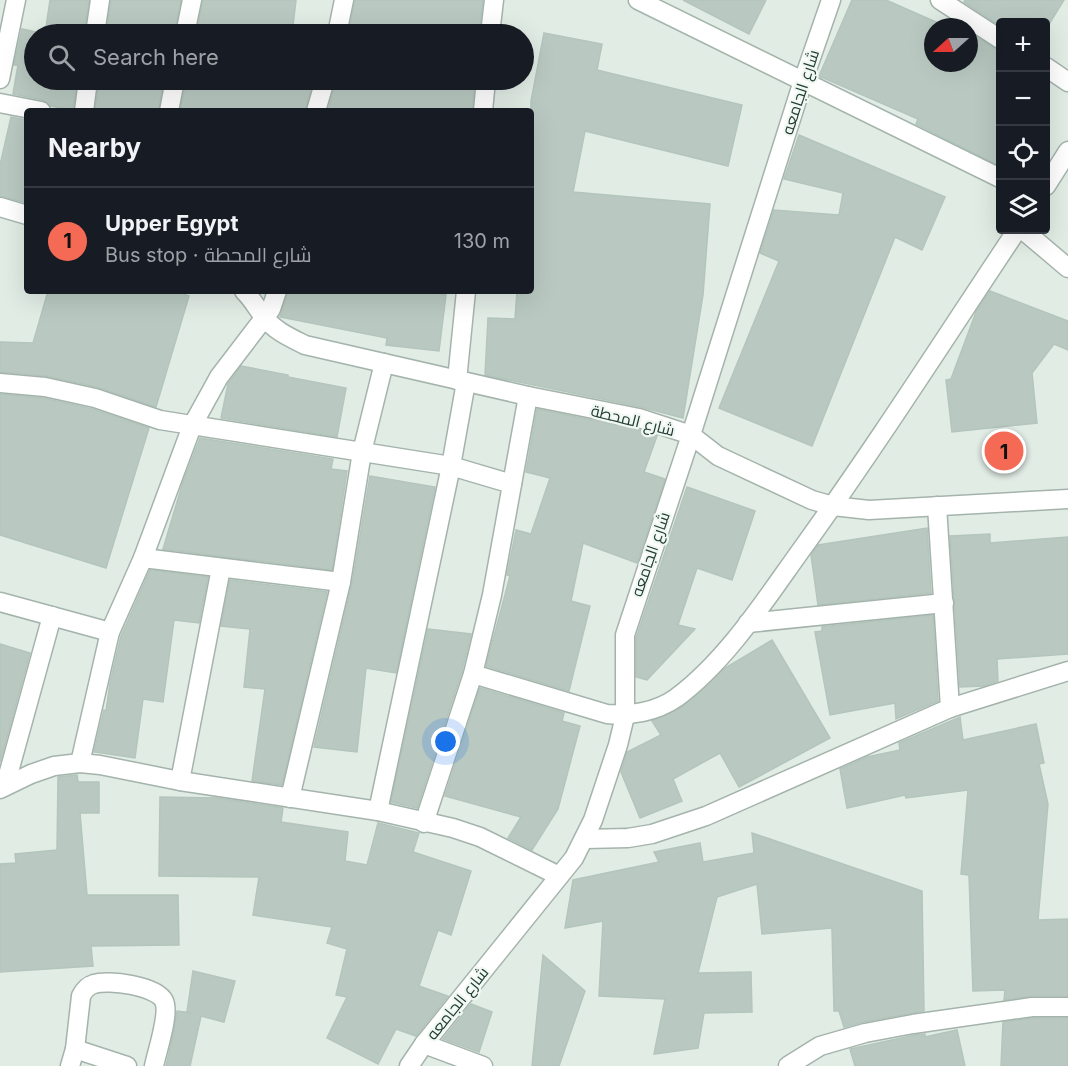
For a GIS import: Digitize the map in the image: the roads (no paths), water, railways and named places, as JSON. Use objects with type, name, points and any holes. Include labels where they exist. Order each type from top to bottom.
[{"type":"street","points":[[0,79],[16,0]]},
{"type":"street","points":[[96,24],[100,0]]},
{"type":"street","points":[[187,24],[192,0]]},
{"type":"street","points":[[339,24],[344,0]]},
{"type":"street","points":[[491,24],[494,0]]},
{"type":"street","points":[[638,0],[996,176]]},
{"type":"street","name":"شارع الجامعه","points":[[409,1066],[424,1044],[574,858],[585,838],[618,745],[625,716],[625,635],[691,435],[802,81],[831,0]]},
{"type":"street","points":[[940,0],[996,36]]},
{"type":"street","points":[[1050,70],[1068,82]]},
{"type":"street","points":[[84,108],[87,90]]},
{"type":"street","points":[[170,108],[173,90]]},
{"type":"street","points":[[317,108],[322,90]]},
{"type":"street","points":[[483,108],[485,90]]},
{"type":"street","points":[[0,104],[24,108]]},
{"type":"street","points":[[1050,180],[1068,151]]},
{"type":"street","points":[[0,207],[24,214]]},
{"type":"street","points":[[472,674],[607,714],[625,716],[648,710],[673,699],[697,680],[748,624],[832,506],[1014,234]]},
{"type":"street","points":[[1028,234],[1068,268]]},
{"type":"street","name":"شارع المحطة","points":[[247,294],[255,302],[264,318],[282,333],[305,345],[528,396],[639,418],[691,435],[718,456],[812,500],[832,506],[869,510],[1068,499]]},
{"type":"street","points":[[80,763],[110,632],[143,558],[192,426],[219,377],[264,318],[277,294]]},
{"type":"street","points":[[378,811],[451,466],[462,381],[466,294]]},
{"type":"street","points":[[290,798],[341,582],[362,452],[384,363]]},
{"type":"street","points":[[0,383],[45,387],[85,396],[160,420],[192,426],[451,466],[512,484]]},
{"type":"street","points":[[424,823],[472,674],[492,595],[528,396]]},
{"type":"street","points":[[937,506],[950,708]]},
{"type":"street","points":[[143,558],[341,582]]},
{"type":"street","points":[[180,781],[221,568]]},
{"type":"street","points":[[0,602],[110,632]]},
{"type":"street","points":[[748,624],[944,603]]},
{"type":"street","points":[[3,787],[52,616]]},
{"type":"street","points":[[585,838],[628,838],[706,816],[765,792],[950,708],[1068,672]]},
{"type":"street","points":[[3,787],[54,766],[80,763],[180,781],[378,811],[453,828],[480,837],[559,876]]},
{"type":"street","points":[[127,1066],[73,1058],[81,996],[92,984],[103,982],[150,989],[159,994],[164,1002],[165,1010],[154,1066]]},
{"type":"street","points":[[788,1066],[820,1046],[865,1033],[1032,1007],[1068,1007]]},
{"type":"street","points":[[424,1044],[483,1066]]},
{"type":"place","name":"Upper Egypt","points":[[1004,451]]}]
